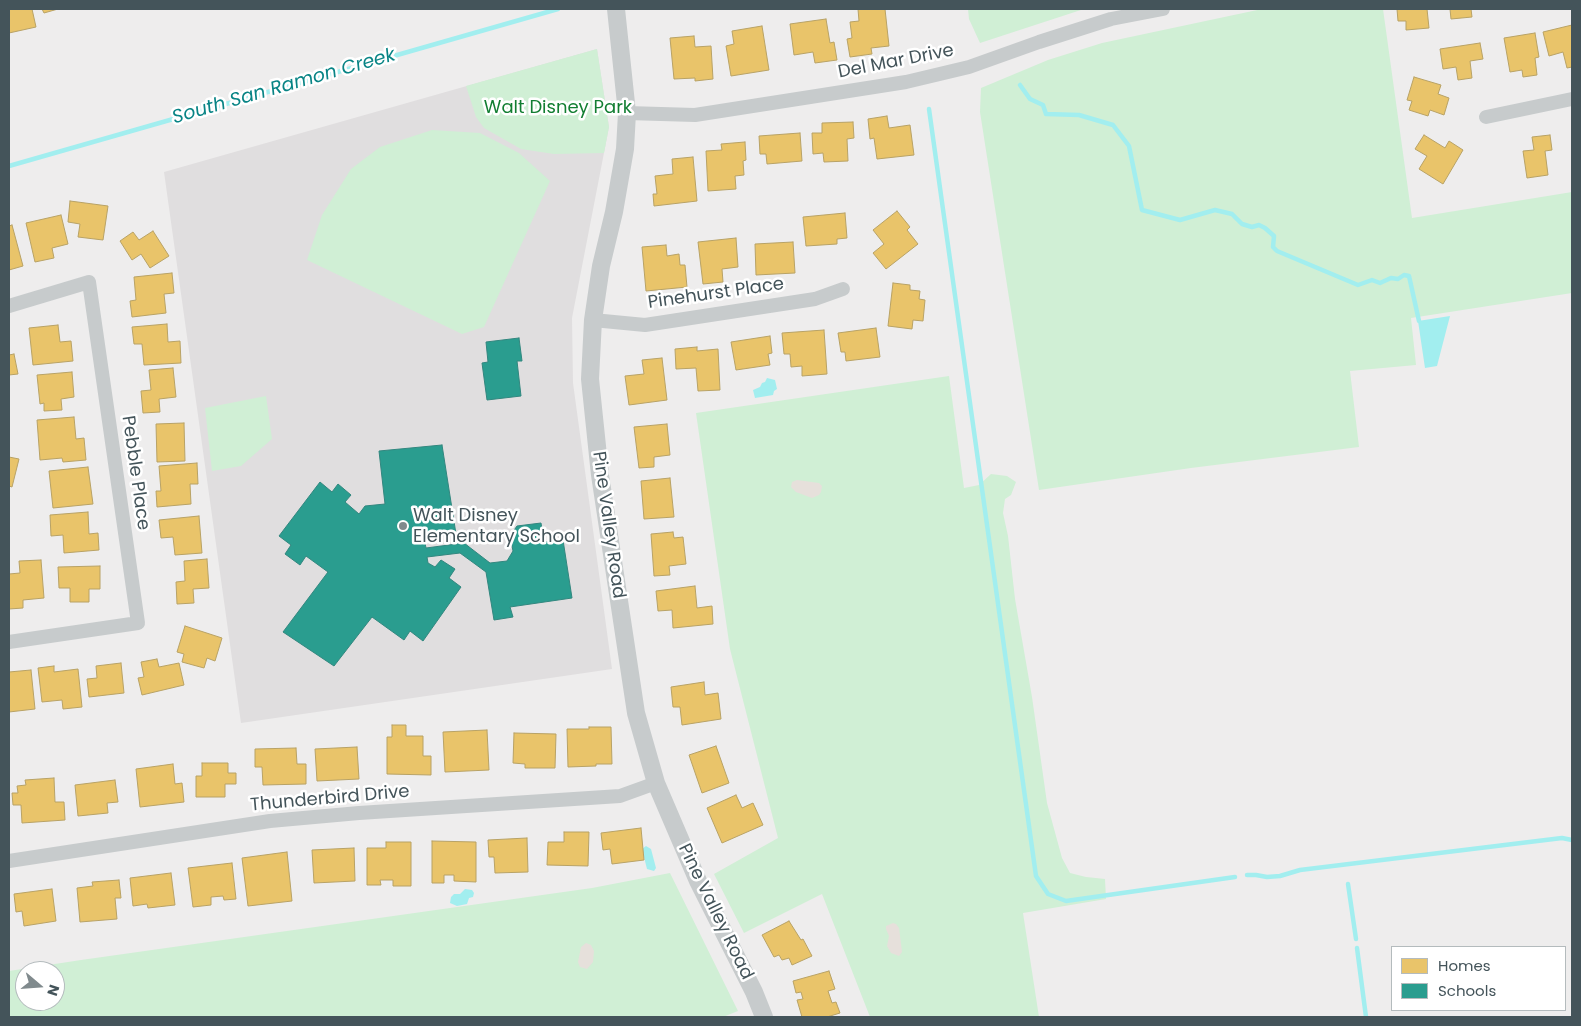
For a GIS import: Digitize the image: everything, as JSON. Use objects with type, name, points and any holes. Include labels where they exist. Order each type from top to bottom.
[{"type":"street","name":"Del Mar Drive","points":[[628,113],[695,115],[906,82],[969,67],[1111,19],[1164,9]]},
{"type":"street","name":"Pine Valley Road","points":[[616,12],[628,113],[625,149],[616,203],[601,266],[593,320],[590,378],[600,475],[636,712],[656,783],[698,880],[754,992],[764,1017]]},
{"type":"street","points":[[1486,116],[1572,99]]},
{"type":"street","name":"Pebble Place","points":[[9,306],[89,282],[138,623],[9,642]]},
{"type":"street","name":"Pinehurst Place","points":[[593,320],[645,325],[815,299],[843,289]]},
{"type":"street","name":"Thunderbird Drive","points":[[9,861],[270,821],[358,813],[620,796],[656,783]]},
{"type":"shaded area","name":"Walt Disney Elementary School","points":[[597,49],[609,127],[572,318],[573,383],[612,669],[241,723],[164,172]]},
{"type":"green space","points":[[968,9],[1084,9],[980,43],[969,19]]},
{"type":"green space","points":[[1262,9],[1383,9],[1412,218],[1572,192],[1572,293],[1411,318],[1416,365],[1350,371],[1359,447],[1191,468],[1039,490],[980,112],[981,88],[1048,60],[1102,43]]},
{"type":"green space","name":"Walt Disney Park","points":[[597,49],[609,127],[604,153],[554,154],[521,149],[484,128],[476,117],[466,86]]},
{"type":"green space","points":[[432,130],[480,133],[519,153],[550,181],[484,327],[462,334],[307,260],[322,215],[351,169],[380,147]]},
{"type":"green space","points":[[949,376],[964,488],[979,485],[991,474],[1007,476],[1016,482],[1011,495],[1005,499],[1003,513],[1047,803],[1062,858],[1070,873],[1105,879],[1106,899],[1023,913],[1039,1017],[870,1017],[822,894],[744,933],[714,874],[778,838],[730,649],[696,413]]},
{"type":"green space","points":[[266,396],[272,439],[241,466],[212,471],[205,408]]},
{"type":"green space","points":[[670,873],[738,1011],[723,1017],[9,1017],[9,971],[15,970],[15,1011],[65,1011],[65,962],[592,888]]},
{"type":"sand","points":[[797,480],[819,483],[822,486],[821,492],[812,498],[796,492],[791,487],[792,482]]},
{"type":"sand","points":[[893,923],[899,928],[902,952],[899,956],[891,953],[887,946],[889,936],[886,926]]},
{"type":"sand","points":[[586,943],[591,945],[594,951],[593,962],[587,969],[580,967],[578,962],[581,947]]},
{"type":"water","points":[[1450,316],[1437,366],[1425,368],[1418,321]]},
{"type":"water","points":[[767,378],[775,380],[777,389],[773,395],[755,398],[753,390],[760,387]]},
{"type":"water","points":[[646,846],[651,849],[656,868],[654,871],[647,869],[642,849]]},
{"type":"water","points":[[465,889],[472,890],[474,893],[473,897],[469,898],[467,904],[457,906],[450,903],[451,897],[454,894],[460,894]]},
{"type":"building: Homes","points":[[9,9],[32,9],[36,27],[9,33]]},
{"type":"building: Homes","points":[[42,9],[58,9],[44,13]]},
{"type":"building: Homes","points":[[858,9],[885,9],[889,46],[871,48],[872,54],[850,57],[847,39],[852,38],[850,22],[859,21]]},
{"type":"building: Homes","points":[[1397,9],[1427,9],[1429,28],[1406,30],[1406,21],[1398,21]]},
{"type":"building: Homes","points":[[1450,9],[1471,9],[1472,17],[1451,19]]},
{"type":"building: Homes","points":[[826,19],[830,43],[834,42],[837,60],[815,63],[813,52],[794,55],[790,24]]},
{"type":"building: Homes","points":[[1572,25],[1572,67],[1567,68],[1563,52],[1549,56],[1543,32]]},
{"type":"building: Homes","points":[[762,26],[769,70],[731,76],[726,46],[734,44],[732,31]]},
{"type":"building: Homes","points":[[1535,33],[1539,57],[1535,58],[1537,75],[1523,77],[1522,70],[1510,72],[1504,38]]},
{"type":"building: Homes","points":[[694,36],[695,47],[711,46],[713,79],[695,81],[695,78],[674,79],[670,38]]},
{"type":"building: Homes","points":[[1480,43],[1483,59],[1470,61],[1472,78],[1458,80],[1456,67],[1443,69],[1440,49]]},
{"type":"building: Homes","points":[[1414,77],[1441,85],[1438,94],[1449,98],[1444,115],[1430,110],[1428,116],[1409,110],[1412,101],[1407,100]]},
{"type":"building: Homes","points":[[887,116],[889,128],[910,125],[914,155],[877,159],[874,138],[870,139],[868,119]]},
{"type":"building: Homes","points":[[853,122],[854,138],[847,139],[848,161],[824,162],[823,153],[813,154],[812,133],[822,133],[822,123]]},
{"type":"building: Homes","points":[[800,133],[802,161],[767,164],[766,154],[760,154],[759,136]]},
{"type":"building: Homes","points":[[1424,135],[1445,148],[1449,141],[1463,150],[1443,184],[1419,169],[1427,156],[1415,149]]},
{"type":"building: Homes","points":[[1550,135],[1552,150],[1545,151],[1548,175],[1527,178],[1523,151],[1534,150],[1532,137]]},
{"type":"building: Homes","points":[[745,142],[746,160],[743,161],[744,175],[735,176],[736,189],[708,191],[706,151],[722,150],[721,144]]},
{"type":"building: Homes","points":[[693,157],[697,201],[654,206],[653,194],[657,194],[655,176],[673,174],[672,159]]},
{"type":"building: Homes","points":[[70,201],[108,206],[103,240],[78,237],[80,224],[68,222]]},
{"type":"building: Homes","points":[[897,211],[910,227],[907,230],[918,244],[886,269],[873,253],[884,244],[873,230]]},
{"type":"building: Homes","points":[[845,213],[847,238],[837,239],[837,244],[806,246],[803,217]]},
{"type":"building: Homes","points":[[61,215],[68,244],[52,248],[54,258],[35,262],[26,223]]},
{"type":"building: Homes","points":[[12,225],[23,266],[9,270],[9,226]]},
{"type":"building: Homes","points":[[153,231],[169,256],[150,268],[141,254],[132,260],[120,241],[133,232],[139,240]]},
{"type":"building: Homes","points":[[736,238],[738,267],[722,269],[723,282],[703,284],[698,242]]},
{"type":"building: Homes","points":[[793,242],[795,273],[756,275],[755,244]]},
{"type":"building: Homes","points":[[666,245],[667,256],[679,254],[680,265],[685,265],[687,287],[646,291],[642,247]]},
{"type":"building: Homes","points":[[172,273],[174,293],[164,294],[166,313],[132,317],[130,301],[136,300],[134,277]]},
{"type":"building: Homes","points":[[893,283],[910,285],[910,290],[920,291],[919,299],[925,300],[923,321],[913,320],[912,329],[888,326]]},
{"type":"building: Homes","points":[[167,324],[168,342],[180,341],[181,363],[144,365],[142,344],[134,344],[132,327]]},
{"type":"building: Homes","points":[[58,325],[60,342],[71,341],[73,361],[33,365],[29,328]]},
{"type":"building: Homes","points":[[876,328],[880,357],[846,361],[845,352],[841,352],[838,333]]},
{"type":"building: Homes","points":[[824,330],[827,374],[802,376],[802,366],[791,367],[790,354],[784,354],[782,333]]},
{"type":"building: Homes","points":[[770,336],[772,353],[768,354],[770,365],[736,370],[731,342]]},
{"type":"building: Homes","points":[[697,347],[697,351],[718,349],[720,390],[698,391],[696,368],[676,369],[675,349]]},
{"type":"building: Homes","points":[[14,354],[18,374],[9,375],[9,355]]},
{"type":"building: Homes","points":[[662,358],[667,400],[629,405],[625,376],[644,374],[642,360]]},
{"type":"building: Homes","points":[[173,368],[176,397],[159,399],[160,412],[143,413],[141,391],[151,390],[149,370]]},
{"type":"building: Homes","points":[[72,372],[74,397],[61,399],[62,410],[44,411],[44,403],[40,404],[37,375]]},
{"type":"building: Homes","points":[[74,417],[76,439],[84,438],[86,460],[63,462],[62,458],[40,460],[37,420]]},
{"type":"building: Homes","points":[[184,423],[185,461],[157,462],[156,424]]},
{"type":"building: Homes","points":[[667,424],[670,455],[654,457],[654,467],[639,468],[634,427]]},
{"type":"building: Homes","points":[[9,457],[19,459],[12,487],[9,486]]},
{"type":"building: Homes","points":[[197,463],[198,484],[190,484],[191,504],[157,507],[156,491],[161,491],[159,466]]},
{"type":"building: Homes","points":[[88,467],[93,504],[53,508],[49,471]]},
{"type":"building: Homes","points":[[670,478],[674,517],[644,519],[641,481]]},
{"type":"building: Homes","points":[[88,512],[89,534],[98,533],[99,550],[64,553],[63,535],[51,536],[50,515]]},
{"type":"building: Homes","points":[[199,516],[202,553],[175,555],[173,537],[161,538],[159,520]]},
{"type":"building: Homes","points":[[673,532],[674,538],[683,537],[686,564],[669,566],[670,575],[654,576],[651,534]]},
{"type":"building: Homes","points":[[207,559],[209,588],[193,589],[194,603],[177,604],[176,582],[185,581],[184,561]]},
{"type":"building: Homes","points":[[41,560],[44,598],[23,600],[23,608],[9,609],[9,574],[20,573],[19,561]]},
{"type":"building: Homes","points":[[100,566],[100,589],[89,589],[89,602],[70,602],[70,588],[59,588],[58,567]]},
{"type":"building: Homes","points":[[695,586],[697,608],[712,606],[713,624],[673,628],[672,610],[658,611],[656,591]]},
{"type":"building: Homes","points":[[185,626],[222,638],[215,661],[207,658],[204,668],[182,662],[184,654],[177,652]]},
{"type":"building: Homes","points":[[157,659],[159,667],[179,663],[184,685],[142,695],[138,678],[144,677],[141,662]]},
{"type":"building: Homes","points":[[121,663],[124,693],[89,697],[87,679],[97,678],[96,666]]},
{"type":"building: Homes","points":[[54,666],[54,672],[78,669],[82,707],[63,709],[62,700],[42,702],[38,668]]},
{"type":"building: Homes","points":[[31,670],[35,709],[9,712],[9,672]]},
{"type":"building: Homes","points":[[704,682],[705,695],[718,693],[721,719],[682,725],[680,707],[673,707],[671,687]]},
{"type":"building: Homes","points":[[392,725],[406,725],[406,736],[423,736],[423,756],[431,756],[431,775],[387,774],[387,737],[392,737]]},
{"type":"building: Homes","points":[[589,727],[611,727],[612,764],[568,767],[567,729],[589,729]]},
{"type":"building: Homes","points":[[487,730],[489,770],[445,772],[443,732]]},
{"type":"building: Homes","points":[[514,733],[556,734],[555,768],[525,768],[525,764],[513,763]]},
{"type":"building: Homes","points":[[716,746],[729,783],[702,793],[689,755]]},
{"type":"building: Homes","points":[[357,747],[359,779],[317,781],[315,749]]},
{"type":"building: Homes","points":[[296,748],[297,764],[306,764],[306,784],[263,785],[262,767],[255,767],[255,749]]},
{"type":"building: Homes","points":[[202,763],[228,763],[228,773],[236,773],[236,784],[225,784],[225,797],[196,797],[196,776],[202,776]]},
{"type":"building: Homes","points":[[173,764],[175,784],[182,783],[184,802],[140,807],[136,769]]},
{"type":"building: Homes","points":[[54,778],[55,802],[64,802],[65,820],[22,823],[21,805],[13,805],[12,793],[18,793],[17,786],[26,785],[25,780]]},
{"type":"building: Homes","points":[[115,780],[118,802],[107,803],[108,813],[78,816],[75,785]]},
{"type":"building: Homes","points":[[736,795],[742,808],[753,803],[763,825],[722,843],[707,808]]},
{"type":"building: Homes","points":[[641,828],[644,860],[612,864],[610,849],[603,850],[601,833]]},
{"type":"building: Homes","points":[[564,832],[589,832],[588,866],[547,865],[548,842],[564,842]]},
{"type":"building: Homes","points":[[527,838],[528,872],[495,873],[494,857],[489,857],[488,840]]},
{"type":"building: Homes","points":[[432,841],[476,842],[476,882],[454,881],[454,875],[444,875],[444,883],[432,883]]},
{"type":"building: Homes","points":[[386,842],[411,842],[411,886],[393,886],[393,880],[380,880],[381,885],[367,885],[367,848],[386,848]]},
{"type":"building: Homes","points":[[354,848],[355,881],[314,883],[312,850]]},
{"type":"building: Homes","points":[[287,852],[292,901],[248,906],[242,858]]},
{"type":"building: Homes","points":[[232,863],[236,899],[224,900],[223,896],[211,897],[211,905],[193,907],[188,868]]},
{"type":"building: Homes","points":[[171,873],[175,905],[148,908],[147,904],[133,906],[130,878]]},
{"type":"building: Homes","points":[[119,880],[121,898],[115,898],[117,919],[80,922],[77,888],[93,886],[92,882]]},
{"type":"building: Homes","points":[[52,889],[56,921],[24,926],[22,911],[16,912],[14,894]]},
{"type":"building: Homes","points":[[789,921],[801,940],[803,939],[812,956],[792,965],[789,958],[782,960],[779,955],[774,957],[762,935]]},
{"type":"building: Homes","points":[[829,971],[835,989],[828,991],[832,1003],[836,1002],[840,1013],[827,1017],[802,1017],[797,1000],[803,999],[801,992],[796,993],[793,981]]},
{"type":"building: Schools","points":[[519,338],[522,361],[517,361],[521,396],[487,400],[482,363],[488,362],[486,342]]},
{"type":"building: Schools","points":[[442,445],[456,534],[424,538],[426,548],[464,543],[490,563],[507,561],[513,551],[510,536],[517,526],[541,523],[544,542],[563,540],[572,598],[510,607],[513,617],[494,620],[486,572],[460,553],[427,557],[428,563],[435,567],[441,560],[455,569],[449,578],[461,587],[423,641],[410,631],[404,640],[372,617],[334,666],[283,632],[328,572],[306,556],[300,565],[285,554],[291,545],[279,536],[320,482],[332,492],[338,484],[351,495],[345,502],[359,514],[365,506],[385,504],[379,451]]},
{"type":"waterway","name":"South San Ramon Creek","points":[[9,166],[558,9]]},
{"type":"waterway","points":[[1020,85],[1030,99],[1043,105],[1046,114],[1079,115],[1113,125],[1129,146],[1142,210],[1180,220],[1215,210],[1232,214],[1242,224],[1252,227],[1259,225],[1265,228],[1274,236],[1273,247],[1277,251],[1358,285],[1372,280],[1380,283],[1391,278],[1398,279],[1404,275],[1409,276],[1419,321]]},
{"type":"waterway","points":[[929,109],[1036,876],[1048,894],[1066,901],[1235,877]]},
{"type":"waterway","points":[[1247,875],[1280,876],[1300,870],[1562,838],[1572,840]]},
{"type":"waterway","points":[[1348,884],[1356,939]]},
{"type":"waterway","points":[[1357,948],[1366,1017]]},
{"type":"place","name":"Walt Disney Elementary School","points":[[403,526]]}]
